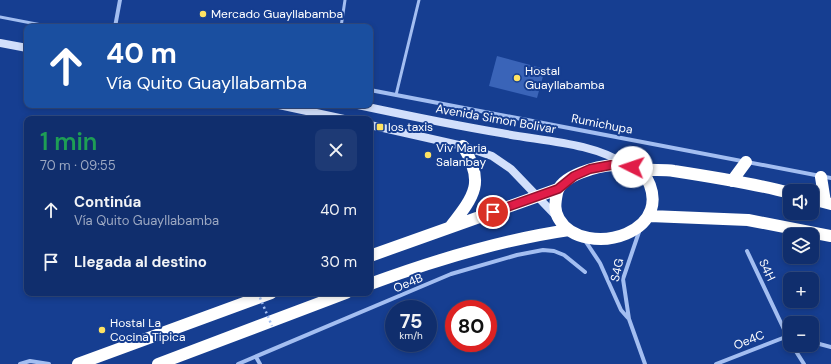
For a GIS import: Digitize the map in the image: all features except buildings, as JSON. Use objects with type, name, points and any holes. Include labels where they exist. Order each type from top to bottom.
[{"type":"highway","points":[[450,227],[472,198],[476,180],[471,159],[463,146]]},
{"type":"highway","points":[[732,181],[746,162]]},
{"type":"highway","points":[[373,255],[558,189],[574,176],[590,169],[606,166],[627,166],[641,169],[673,171],[783,192]]},
{"type":"highway","points":[[558,189],[555,204],[558,218],[569,230],[583,237],[594,239],[613,237],[641,226],[650,216],[653,200],[652,191],[650,183],[641,169]]},
{"type":"highway","points":[[826,178],[828,203]]},
{"type":"highway","points":[[650,216],[748,220],[831,236]]},
{"type":"highway","points":[[373,283],[421,265],[465,252],[519,238],[569,230]]},
{"type":"highway","points":[[78,364],[263,296]]},
{"type":"highway","points":[[158,364],[338,296]]},
{"type":"main road","points":[[0,43],[24,47]]},
{"type":"main road","points":[[293,108],[330,116]]},
{"type":"main road","name":"Avenida Simon Bolivar","points":[[373,108],[500,133],[576,146],[617,158],[627,166]]},
{"type":"main road","points":[[373,126],[463,146],[492,156],[511,169],[558,218]]},
{"type":"street","points":[[116,24],[120,0]]},
{"type":"street","name":"Rumichupa","points":[[373,91],[826,178]]},
{"type":"street","name":"S4G","points":[[641,226],[623,279],[629,319],[645,364]]},
{"type":"street","name":"S4G","points":[[583,237],[600,263],[621,310],[629,319]]},
{"type":"street","name":"Oe4B","points":[[238,364],[451,274],[517,255],[543,250],[554,251],[564,255],[585,272]]},
{"type":"street","name":"S4H","points":[[747,251],[783,326]]},
{"type":"street","name":"Oe4C","points":[[716,364],[783,338]]},
{"type":"street","points":[[819,344],[831,347]]},
{"type":"street","points":[[796,352],[804,364]]},
{"type":"street","points":[[256,357],[260,364]]},
{"type":"street","points":[[20,364],[30,361],[49,364]]},
{"type":"lane","points":[[341,24],[345,0]]},
{"type":"lane","points":[[396,95],[419,0]]},
{"type":"lane","points":[[0,16],[38,24]]},
{"type":"path","points":[[259,296],[272,326]]},
{"type":"place","name":"Mercado Guayllabamba","points":[[203,14]]},
{"type":"place","name":"Hostal Guayllabamba","points":[[517,78]]},
{"type":"place","name":"los taxis","points":[[380,127]]},
{"type":"place","name":"Viv Maria Salanbay","points":[[428,155]]},
{"type":"place","name":"Hostal La Cocina Tipica","points":[[102,330]]},
{"type":"route","points":[[493,212],[558,189],[563,183],[574,176],[590,169],[611,165],[632,167]]}]
